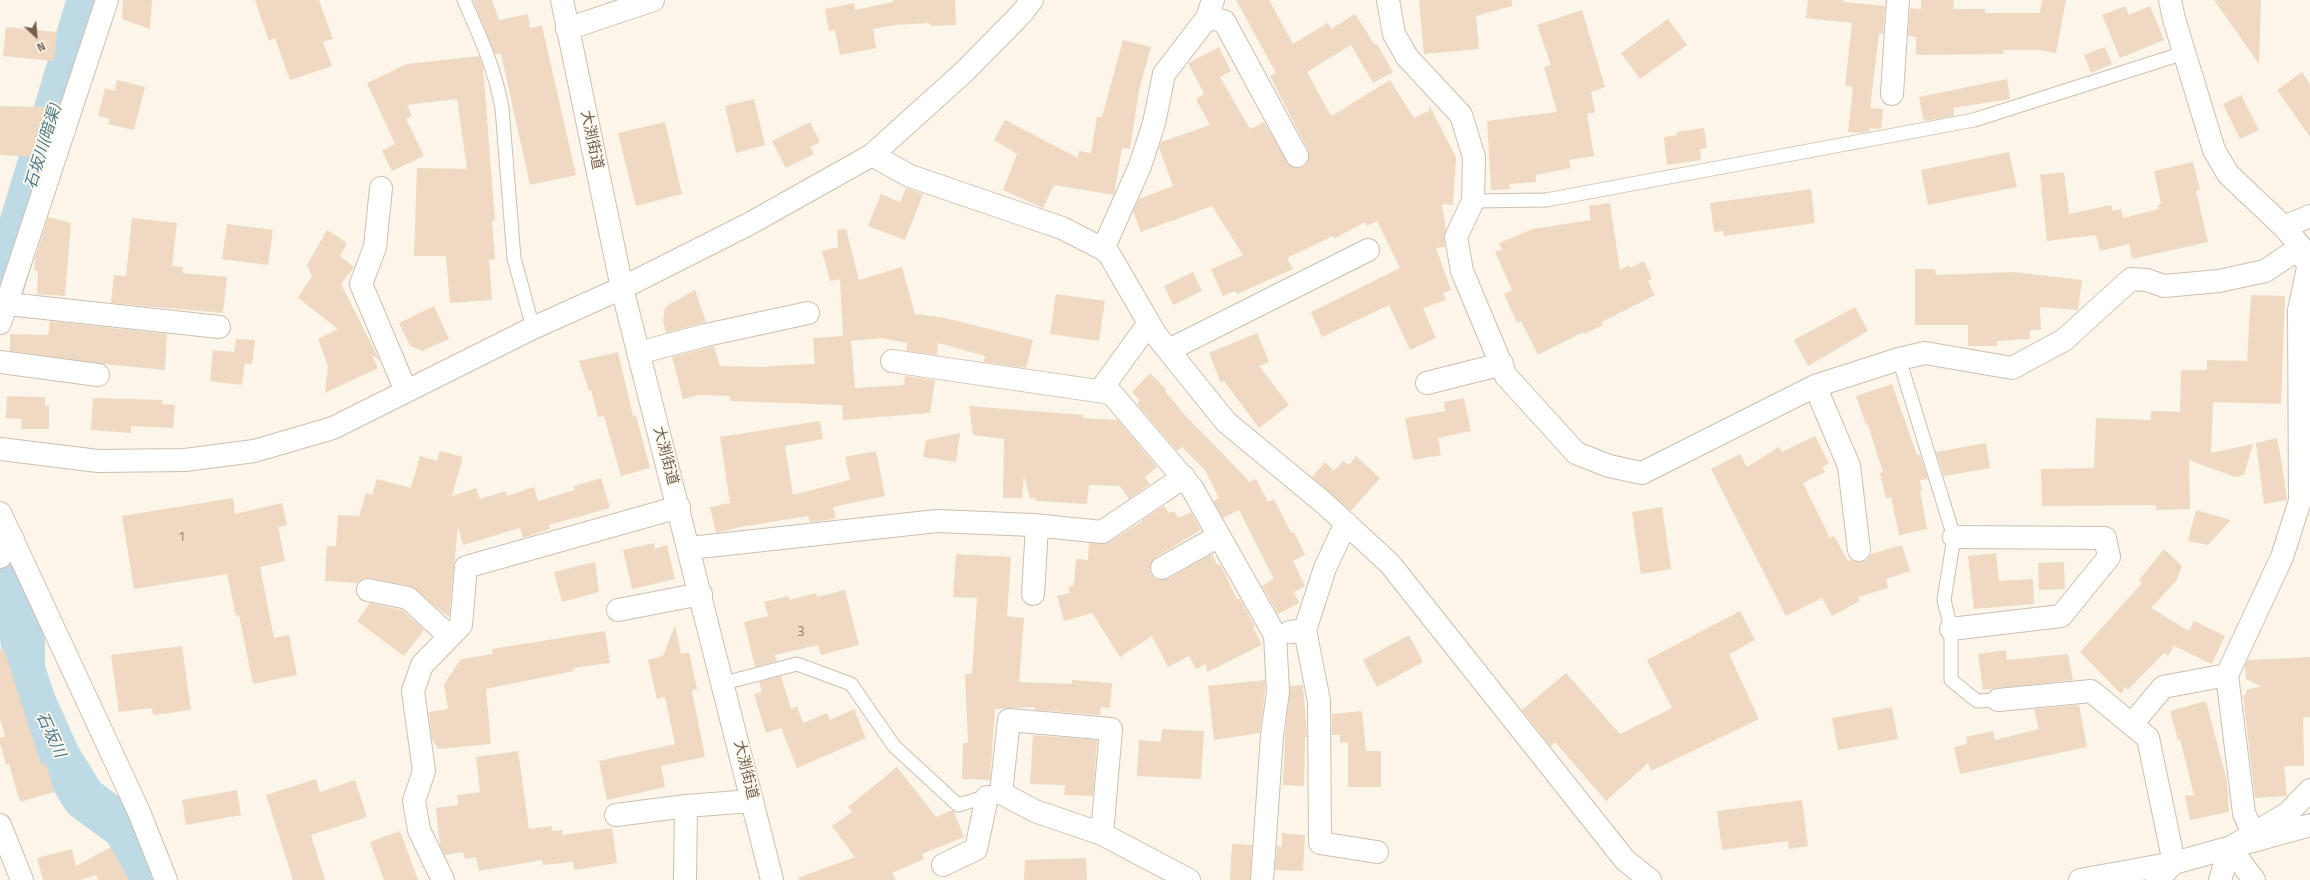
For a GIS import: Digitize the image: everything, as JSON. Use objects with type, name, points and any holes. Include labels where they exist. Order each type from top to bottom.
[{"type":"street","points":[[107,0],[4,314],[219,327]]},
{"type":"street","name":"大渕街道","points":[[562,0],[622,288],[690,548],[772,880]]},
{"type":"street","points":[[567,29],[653,0]]},
{"type":"street","points":[[0,449],[98,461],[185,460],[254,451],[333,428],[533,328],[622,288],[749,224],[872,155],[964,71],[1022,14],[1032,0]]},
{"type":"street","points":[[1388,0],[1394,34],[1408,57],[1461,115],[1474,157],[1473,201],[1456,237],[1462,271],[1506,376],[1576,453],[1609,466],[1642,473],[1815,386],[1899,359],[1924,353],[2012,368],[2064,340],[2131,279],[2147,280],[2164,286],[2219,281],[2265,271],[2301,247]]},
{"type":"street","points":[[1892,94],[1898,0]]},
{"type":"street","points":[[2170,0],[2184,53],[2214,150],[2228,174],[2284,227],[2301,247],[2309,269],[2299,310],[2300,501],[2282,557],[2227,676],[2244,813],[2254,834]]},
{"type":"street","points":[[1103,249],[1140,166],[1154,123],[1164,74],[1210,9],[1224,22],[1297,156]]},
{"type":"street","points":[[872,155],[910,176],[1062,228],[1103,249],[1109,254],[1149,323],[1226,422],[1346,524],[1390,564],[1625,860],[1650,880]]},
{"type":"street","points":[[381,188],[375,247],[361,284],[406,391]]},
{"type":"street","points":[[2284,227],[2310,216]]},
{"type":"street","points":[[1169,350],[1368,250]]},
{"type":"street","points":[[638,353],[706,335],[808,313]]},
{"type":"street","points":[[1100,391],[1149,323]]},
{"type":"street","points":[[892,361],[1111,393],[1184,477],[1275,635],[1278,691],[1272,736],[1262,880]]},
{"type":"street","points":[[0,362],[98,375]]},
{"type":"street","points":[[1427,383],[1502,364]]},
{"type":"street","points":[[1815,386],[1849,466],[1859,550]]},
{"type":"street","points":[[690,548],[937,521],[1038,526],[1102,532],[1184,477]]},
{"type":"street","points":[[443,880],[419,830],[414,801],[424,771],[413,691],[422,665],[461,625],[466,566],[679,507]]},
{"type":"street","points":[[0,513],[5,550],[139,812],[166,880]]},
{"type":"street","points":[[1346,524],[1325,568],[1305,630],[1319,701],[1320,843],[1377,852]]},
{"type":"street","points":[[1033,594],[1038,526]]},
{"type":"street","points":[[1162,568],[1219,536]]},
{"type":"street","points":[[1951,629],[2061,616],[2108,557],[2105,538],[1954,537]]},
{"type":"street","points":[[368,590],[408,598],[449,636]]},
{"type":"street","points":[[618,610],[701,594]]},
{"type":"street","points":[[1275,635],[1305,630]]},
{"type":"street","points":[[2132,724],[2163,687],[2227,676]]},
{"type":"street","points":[[1998,700],[2091,692],[2148,738],[2174,863]]},
{"type":"street","points":[[943,865],[976,849],[994,795],[1009,720],[1111,729],[1102,834]]},
{"type":"street","points":[[2220,880],[2230,848],[2288,813],[2310,790]]},
{"type":"street","points":[[994,795],[1102,834],[1189,880]]},
{"type":"street","points":[[616,815],[686,806],[752,801]]},
{"type":"street","points":[[685,880],[686,806]]},
{"type":"street","points":[[0,825],[22,880]]},
{"type":"street","points":[[2080,880],[2174,863],[2310,825]]},
{"type":"street","points":[[2230,848],[2254,880]]},
{"type":"street","points":[[2156,880],[2174,863]]},
{"type":"lane","points":[[464,0],[488,53],[498,87],[502,108],[514,258],[533,328]]},
{"type":"lane","points":[[1473,201],[1546,200],[1974,120],[2184,53]]},
{"type":"lane","points":[[1899,359],[1954,537],[1944,600],[1951,629],[1952,680],[1977,701],[1998,700]]},
{"type":"lane","points":[[724,683],[797,664],[851,684],[894,746],[958,804],[994,795]]},
{"type":"building","points":[[123,0],[152,0],[150,29],[122,19]]},
{"type":"building","points":[[255,0],[319,0],[333,39],[323,42],[332,66],[290,80],[275,38],[269,41]]},
{"type":"building","points":[[473,0],[492,0],[499,20],[528,14],[530,28],[542,26],[576,175],[530,185],[501,54],[495,54]]},
{"type":"building","points":[[893,0],[955,0],[956,25],[931,26],[930,23],[895,25],[873,29],[876,48],[840,55],[835,30],[829,31],[825,9],[854,3],[855,10],[893,2]]},
{"type":"building","points":[[1236,0],[1269,0],[1293,44],[1328,23],[1331,29],[1355,14],[1375,45],[1377,44],[1393,72],[1373,83],[1351,45],[1307,72],[1330,114],[1333,115],[1390,80],[1414,118],[1428,111],[1429,114],[1429,105],[1456,157],[1453,205],[1442,204],[1446,229],[1444,239],[1445,247],[1436,248],[1451,290],[1443,293],[1446,300],[1423,308],[1436,338],[1410,350],[1389,305],[1322,337],[1311,312],[1400,268],[1377,221],[1367,226],[1365,222],[1334,239],[1333,236],[1287,258],[1293,269],[1237,294],[1235,291],[1223,296],[1211,269],[1243,255],[1212,206],[1141,232],[1133,211],[1139,199],[1173,186],[1159,148],[1161,142],[1210,125],[1196,99],[1204,94],[1188,63],[1219,47],[1231,71],[1220,77],[1250,129],[1264,122],[1290,166],[1296,168],[1303,167],[1308,162],[1308,150],[1270,76],[1276,73]]},
{"type":"building","points":[[1419,0],[1512,0],[1512,6],[1476,16],[1479,49],[1424,54]]},
{"type":"building","points":[[1808,0],[1843,0],[1843,2],[1885,6],[1883,34],[1879,34],[1870,108],[1883,109],[1881,129],[1870,128],[1869,131],[1861,133],[1848,132],[1853,87],[1845,86],[1852,23],[1806,18]]},
{"type":"building","points":[[1921,0],[1953,0],[1954,9],[1985,9],[1985,13],[2040,13],[2042,0],[2066,0],[2056,53],[2039,50],[2003,50],[2004,54],[1916,55],[1916,37],[1908,36],[1910,8],[1921,9]]},
{"type":"building","points":[[2214,0],[2261,0],[2259,64]]},
{"type":"building","points":[[2125,6],[2129,15],[2150,6],[2164,40],[2120,58],[2102,15]]},
{"type":"building","points":[[1582,10],[1605,87],[1591,92],[1595,112],[1587,114],[1594,156],[1569,160],[1571,168],[1536,175],[1536,182],[1509,184],[1510,189],[1491,190],[1487,121],[1557,112],[1544,67],[1551,65],[1537,25]]},
{"type":"building","points":[[1668,19],[1687,45],[1640,79],[1621,53]]},
{"type":"building","points":[[6,27],[57,32],[54,61],[3,56]]},
{"type":"building","points":[[1123,40],[1151,47],[1139,90],[1130,149],[1122,148],[1114,195],[1054,185],[1043,208],[1003,190],[1017,154],[994,140],[1005,120],[1078,158],[1079,151],[1091,153],[1097,117],[1102,117]]},
{"type":"building","points":[[2105,47],[2112,64],[2091,73],[2084,55]]},
{"type":"building","points":[[479,56],[483,66],[495,221],[492,221],[495,259],[489,260],[492,300],[450,303],[446,256],[414,256],[417,168],[467,169],[457,99],[407,105],[412,116],[406,119],[424,156],[392,171],[382,151],[395,144],[367,83],[407,64]]},
{"type":"building","points":[[2302,72],[2310,84],[2310,137],[2277,90]]},
{"type":"building","points":[[2007,79],[2010,99],[1953,108],[1954,116],[1924,121],[1919,97]]},
{"type":"building","points":[[117,80],[145,87],[134,130],[108,124],[110,119],[98,116],[105,88],[115,91]]},
{"type":"building","points":[[2241,95],[2259,130],[2240,139],[2223,104]]},
{"type":"building","points":[[754,99],[765,145],[736,153],[725,106]]},
{"type":"building","points":[[0,106],[46,107],[45,130],[37,129],[36,157],[0,155]]},
{"type":"building","points":[[665,122],[682,194],[636,206],[618,133]]},
{"type":"building","points":[[810,122],[820,142],[810,147],[814,154],[786,168],[772,141]]},
{"type":"building","points":[[1704,128],[1707,148],[1700,149],[1701,160],[1667,165],[1664,137],[1677,135],[1677,132]]},
{"type":"building","points":[[2009,152],[2017,187],[1928,205],[1921,170]]},
{"type":"building","points":[[2193,162],[2200,190],[2196,191],[2208,242],[2132,259],[2129,244],[2100,251],[2096,235],[2047,241],[2040,175],[2064,172],[2069,214],[2111,205],[2113,211],[2121,209],[2123,218],[2159,209],[2158,205],[2161,204],[2154,171]]},
{"type":"building","points":[[906,188],[923,194],[905,240],[868,226],[881,194],[900,202]]},
{"type":"building","points":[[1811,189],[1815,223],[1724,236],[1723,231],[1714,232],[1710,203]]},
{"type":"building","points":[[1610,203],[1620,270],[1629,265],[1630,268],[1644,261],[1652,279],[1648,281],[1655,295],[1602,322],[1603,325],[1584,334],[1583,332],[1538,355],[1521,321],[1517,323],[1504,294],[1512,290],[1495,252],[1502,249],[1499,243],[1533,229],[1591,220],[1589,206]]},
{"type":"building","points":[[48,217],[71,223],[65,296],[37,294],[38,271],[34,270],[35,258]]},
{"type":"building","points":[[132,218],[177,223],[172,266],[183,267],[182,273],[227,277],[223,313],[111,303],[114,275],[126,276]]},
{"type":"building","points":[[227,224],[273,230],[268,265],[222,259]]},
{"type":"building","points":[[846,229],[859,280],[902,267],[915,314],[945,318],[1033,340],[1026,368],[984,362],[985,356],[938,343],[937,355],[907,351],[907,343],[882,338],[851,341],[855,388],[904,385],[905,376],[935,380],[930,413],[843,420],[842,405],[730,401],[730,396],[699,395],[683,399],[672,357],[714,346],[720,366],[769,367],[815,364],[813,338],[843,336],[840,279],[830,281],[822,251],[838,247],[837,230]]},
{"type":"building","points":[[327,230],[347,243],[340,256],[354,267],[341,284],[380,361],[372,355],[378,368],[325,393],[328,366],[318,339],[338,329],[298,298],[312,276],[307,265]]},
{"type":"building","points":[[1915,269],[1935,269],[1936,275],[2014,272],[2082,280],[2078,310],[2040,307],[2041,330],[2030,330],[2030,339],[1997,341],[1997,346],[1968,346],[1968,325],[1915,325]]},
{"type":"building","points":[[1193,272],[1202,291],[1173,305],[1164,286]]},
{"type":"building","points":[[695,290],[706,322],[666,333],[663,321],[665,307]]},
{"type":"building","points":[[1056,294],[1105,301],[1099,341],[1050,334]]},
{"type":"building","points":[[2251,295],[2285,296],[2281,404],[2213,402],[2211,453],[2253,444],[2244,475],[2235,477],[2189,460],[2190,509],[2156,510],[2156,505],[2042,506],[2041,469],[2094,468],[2096,418],[2151,420],[2151,411],[2180,412],[2181,370],[2207,370],[2207,360],[2247,361]]},
{"type":"building","points":[[434,306],[449,339],[422,351],[410,346],[399,323]]},
{"type":"building","points":[[1855,307],[1868,331],[1808,366],[1794,340]]},
{"type":"building","points":[[50,321],[167,334],[165,370],[104,364],[10,351],[10,334],[48,335]]},
{"type":"building","points":[[1257,333],[1269,362],[1259,366],[1289,405],[1259,428],[1224,381],[1221,383],[1209,353]]},
{"type":"building","points":[[236,339],[255,340],[252,364],[245,363],[242,385],[210,381],[213,350],[234,352]]},
{"type":"building","points":[[618,352],[633,416],[636,416],[650,468],[621,476],[604,416],[598,417],[591,390],[589,391],[579,361]]},
{"type":"building","points":[[1150,373],[1166,389],[1165,391],[1183,413],[1250,482],[1256,479],[1268,502],[1274,499],[1291,533],[1294,532],[1305,555],[1293,561],[1305,586],[1294,592],[1299,603],[1278,614],[1262,586],[1274,579],[1239,510],[1223,518],[1213,501],[1219,498],[1205,470],[1182,447],[1177,451],[1137,404],[1140,400],[1132,392]]},
{"type":"building","points":[[1892,384],[1917,455],[1920,455],[1928,479],[1920,480],[1922,491],[1920,491],[1927,529],[1899,535],[1891,497],[1886,498],[1880,473],[1883,472],[1868,425],[1866,425],[1856,396]]},
{"type":"building","points":[[7,396],[45,397],[45,406],[49,406],[49,429],[21,429],[22,419],[6,418]]},
{"type":"building","points":[[93,398],[162,400],[162,404],[175,405],[173,428],[131,426],[131,433],[91,430]]},
{"type":"building","points":[[1464,398],[1471,431],[1438,438],[1441,455],[1413,460],[1405,418],[1445,411],[1444,402]]},
{"type":"building","points":[[969,406],[1083,415],[1083,418],[1118,420],[1157,467],[1145,477],[1150,484],[1129,499],[1120,486],[1089,485],[1087,504],[1036,501],[1036,498],[1030,498],[1024,476],[1022,498],[1003,498],[1004,439],[973,435]]},
{"type":"building","points":[[820,421],[823,439],[785,446],[793,495],[850,480],[845,457],[876,451],[885,496],[833,507],[836,518],[827,520],[810,522],[808,516],[740,527],[716,533],[710,507],[730,503],[720,437]]},
{"type":"building","points":[[960,433],[956,462],[923,457],[926,440]]},
{"type":"building","points":[[1815,436],[1829,463],[1822,467],[1825,472],[1803,483],[1830,538],[1834,536],[1848,561],[1852,560],[1860,562],[1867,560],[1871,554],[1902,545],[1910,571],[1886,579],[1888,588],[1858,597],[1860,601],[1832,616],[1822,598],[1786,616],[1711,469],[1740,454],[1747,467],[1779,447],[1782,452]]},
{"type":"building","points":[[2277,438],[2287,500],[2264,504],[2256,443]]},
{"type":"building","points":[[1986,443],[1990,468],[1944,476],[1936,452]]},
{"type":"building","points":[[440,451],[463,457],[452,496],[476,488],[480,499],[506,491],[507,496],[534,487],[538,501],[575,490],[574,486],[601,478],[610,508],[549,525],[550,529],[523,538],[520,528],[463,545],[458,527],[449,617],[410,586],[370,578],[364,578],[358,583],[325,581],[327,546],[336,546],[338,515],[359,516],[366,493],[372,495],[377,479],[411,488],[420,456],[437,461]]},
{"type":"building","points":[[1356,456],[1380,478],[1351,511],[1312,477],[1325,462],[1334,471],[1343,461],[1349,465]]},
{"type":"building","points":[[233,498],[235,514],[282,503],[287,525],[278,527],[285,561],[260,567],[274,638],[289,635],[297,675],[253,684],[239,615],[236,616],[227,574],[134,589],[122,516]]},
{"type":"building","points":[[1164,506],[1169,513],[1174,511],[1178,518],[1191,512],[1201,530],[1156,557],[1150,567],[1151,574],[1156,579],[1168,579],[1212,554],[1217,565],[1220,564],[1237,599],[1239,598],[1255,626],[1253,627],[1262,645],[1207,672],[1206,664],[1196,669],[1189,656],[1168,667],[1152,636],[1120,657],[1092,613],[1064,621],[1057,596],[1070,593],[1068,587],[1074,585],[1076,559],[1088,560],[1089,543],[1101,544],[1109,542]]},
{"type":"building","points":[[1662,507],[1671,569],[1641,574],[1632,512]]},
{"type":"building","points":[[2196,510],[2231,520],[2208,545],[2188,541]]},
{"type":"building","points":[[654,543],[655,549],[667,545],[675,579],[632,589],[623,550]]},
{"type":"building","points":[[2164,549],[2182,566],[2176,581],[2151,608],[2189,631],[2194,621],[2225,636],[2212,664],[2174,646],[2168,656],[2164,653],[2128,690],[2125,687],[2121,694],[2080,652],[2142,583],[2139,580]]},
{"type":"building","points":[[1996,553],[1999,581],[2033,579],[2034,604],[1974,609],[1968,556]]},
{"type":"building","points":[[956,554],[1011,557],[1007,616],[1024,618],[1019,682],[1072,684],[1072,680],[1112,683],[1110,708],[1101,707],[1100,715],[1035,710],[1035,707],[995,709],[990,780],[962,779],[963,743],[968,743],[965,674],[972,674],[977,598],[953,597]]},
{"type":"building","points":[[595,562],[599,592],[562,602],[554,572]]},
{"type":"building","points":[[2064,562],[2065,589],[2039,590],[2038,563]]},
{"type":"building","points":[[845,590],[859,645],[821,655],[818,645],[775,655],[777,661],[755,667],[744,622],[768,616],[764,602],[789,596],[789,600],[816,593],[817,597]]},
{"type":"building","points":[[370,603],[402,610],[424,630],[404,656],[357,621]]},
{"type":"building","points":[[1740,611],[1755,640],[1729,654],[1759,719],[1651,771],[1648,763],[1606,801],[1555,742],[1551,747],[1522,710],[1566,673],[1620,734],[1672,708],[1647,660]]},
{"type":"building","points":[[675,625],[681,654],[689,652],[697,689],[692,691],[705,757],[661,766],[665,787],[607,800],[599,761],[675,744],[665,697],[657,699],[648,660],[663,656]]},
{"type":"building","points":[[605,631],[610,663],[573,668],[574,671],[486,689],[491,744],[438,749],[432,739],[429,712],[448,709],[444,684],[461,659],[493,654],[492,649]]},
{"type":"building","points":[[1409,635],[1423,662],[1377,687],[1363,660]]},
{"type":"building","points":[[182,646],[191,710],[153,715],[152,708],[119,712],[111,655]]},
{"type":"building","points":[[4,649],[41,764],[46,763],[54,792],[20,802],[9,764],[6,765],[0,743],[0,738],[5,736],[0,720],[0,650]]},
{"type":"building","points":[[2006,650],[2007,660],[2068,654],[2073,680],[1983,690],[1978,654]]},
{"type":"building","points":[[2310,657],[2310,717],[2303,718],[2304,766],[2284,766],[2287,796],[2255,798],[2243,695],[2246,695],[2246,690],[2261,686],[2246,679],[2245,665],[2248,660]]},
{"type":"building","points":[[781,676],[791,709],[797,706],[803,723],[827,713],[830,720],[854,709],[866,738],[797,768],[781,728],[766,733],[754,694],[762,692],[759,682]]},
{"type":"building","points":[[1265,680],[1260,733],[1214,740],[1208,686]]},
{"type":"building","points":[[1303,685],[1307,737],[1305,737],[1304,786],[1283,785],[1285,736],[1290,686]]},
{"type":"building","points":[[2206,701],[2227,781],[2229,812],[2190,820],[2185,796],[2194,795],[2180,739],[2178,740],[2170,711]]},
{"type":"building","points":[[2079,705],[2087,747],[1960,774],[1954,747],[1967,744],[1966,737],[1993,731],[1995,740],[2039,729],[2034,709]]},
{"type":"building","points":[[1892,707],[1898,739],[1838,750],[1832,718]]},
{"type":"building","points":[[1362,711],[1366,751],[1381,751],[1381,787],[1348,787],[1348,742],[1340,743],[1340,735],[1332,735],[1332,714]]},
{"type":"building","points":[[1162,729],[1204,731],[1201,779],[1137,776],[1139,740],[1161,742]]},
{"type":"building","points":[[1033,735],[1097,740],[1093,796],[1064,795],[1065,785],[1030,784]]},
{"type":"building","points":[[518,751],[529,829],[552,826],[552,831],[562,830],[562,835],[612,828],[617,863],[574,870],[573,862],[543,865],[542,860],[479,871],[476,857],[465,859],[463,852],[445,855],[440,846],[436,808],[458,805],[457,795],[480,792],[476,757]]},
{"type":"building","points":[[897,767],[936,817],[952,810],[954,812],[964,837],[922,854],[924,859],[892,873],[896,880],[799,880],[798,878],[855,857],[832,826],[852,812],[848,807]]},
{"type":"building","points":[[316,779],[320,792],[355,780],[367,817],[311,835],[325,880],[293,880],[266,795]]},
{"type":"building","points":[[237,790],[241,815],[186,825],[182,800]]},
{"type":"building","points":[[1802,800],[1808,846],[1789,849],[1788,841],[1722,850],[1717,811]]},
{"type":"building","points":[[400,831],[418,880],[384,880],[370,842]]},
{"type":"building","points":[[1282,833],[1305,835],[1303,871],[1275,870],[1277,846],[1282,847]]},
{"type":"building","points":[[1232,844],[1252,845],[1250,880],[1230,880]]},
{"type":"building","points":[[111,847],[129,880],[98,880],[96,875],[80,880],[43,880],[37,858],[72,849],[76,866]]},
{"type":"building","points":[[1086,858],[1087,880],[1024,880],[1025,860]]},
{"type":"waterway","name":"石坂川(暗渠)","points":[[3,284],[89,0]]},
{"type":"waterway","name":"石坂川","points":[[0,565],[14,597],[23,643],[23,669],[34,702],[58,756],[84,798],[125,828],[136,849],[145,880]]}]
